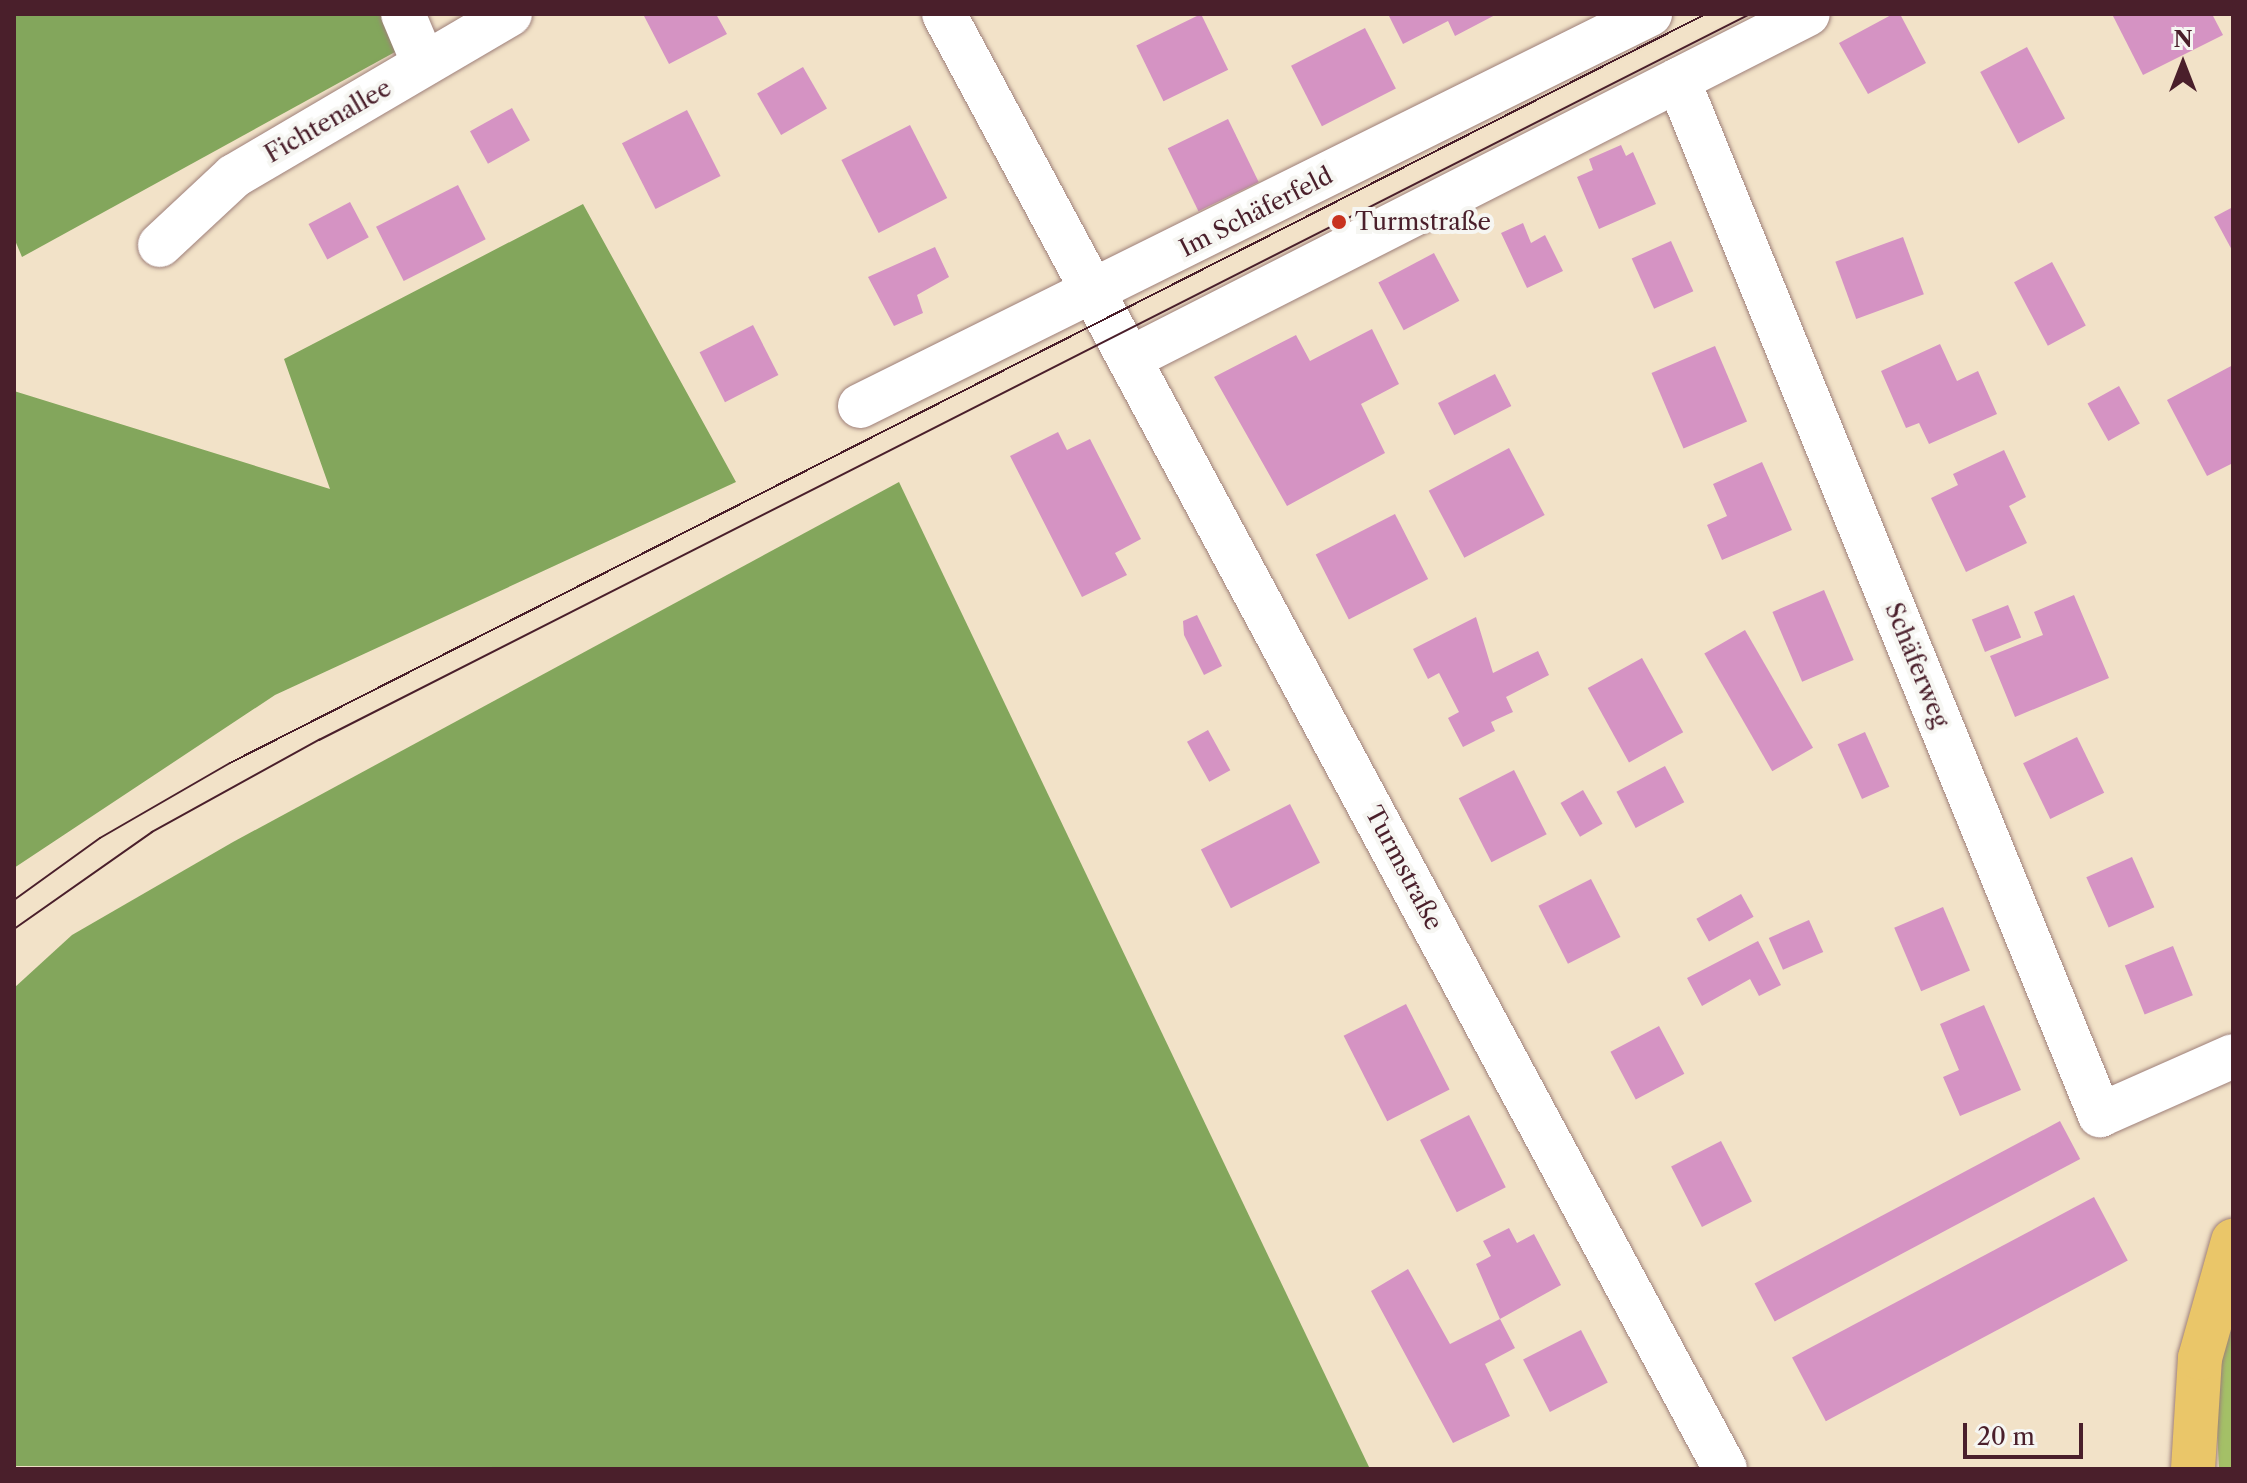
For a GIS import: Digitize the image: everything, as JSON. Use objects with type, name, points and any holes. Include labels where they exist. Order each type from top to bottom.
[{"type":"highway","points":[[2198,1462],[2200,1358],[2233,1241]]},
{"type":"street","points":[[403,14],[424,64]]},
{"type":"street","name":"Fichtenallee","points":[[160,245],[234,176],[510,14]]},
{"type":"street","name":"Turmstraße","points":[[944,14],[1725,1469]]},
{"type":"street","name":"Im Schäferfeld","points":[[860,406],[1094,293],[1650,14]]},
{"type":"street","points":[[1131,358],[1808,14]]},
{"type":"street","name":"Schäferweg","points":[[1678,80],[2100,1115],[2233,1056]]},
{"type":"green space","points":[[14,14],[392,14],[406,46],[22,257],[14,238]]},
{"type":"green space","points":[[583,204],[736,482],[275,695],[14,868],[14,391],[330,489],[284,359]]},
{"type":"green space","points":[[899,482],[1370,1469],[14,1466],[14,988],[72,935],[233,842]]},
{"type":"green space","points":[[2233,1290],[2233,1469],[2219,1469],[2213,1344]]},
{"type":"building","points":[[643,14],[716,14],[727,34],[669,64]]},
{"type":"building","points":[[1201,14],[1228,70],[1163,101],[1136,46]]},
{"type":"building","points":[[1388,14],[1497,14],[1455,36],[1448,21],[1403,44]]},
{"type":"building","points":[[1893,14],[1900,14],[1926,63],[1868,94],[1839,43]]},
{"type":"building","points":[[2112,14],[2212,14],[2223,35],[2143,75]]},
{"type":"building","points":[[1365,28],[1396,89],[1322,126],[1291,66]]},
{"type":"building","points":[[2027,47],[2065,119],[2018,143],[1980,72]]},
{"type":"building","points":[[803,67],[827,109],[781,135],[757,94]]},
{"type":"building","points":[[512,108],[530,140],[488,164],[470,131]]},
{"type":"building","points":[[687,110],[721,176],[656,209],[622,143]]},
{"type":"building","points":[[1228,119],[1259,182],[1198,211],[1168,148]]},
{"type":"building","points":[[910,125],[947,198],[879,233],[841,160]]},
{"type":"building","points":[[1621,145],[1626,156],[1633,152],[1656,204],[1599,229],[1577,177],[1593,170],[1589,159]]},
{"type":"building","points":[[458,185],[486,239],[404,281],[376,227]]},
{"type":"building","points":[[350,202],[369,237],[327,259],[309,224]]},
{"type":"building","points":[[2233,207],[2233,252],[2214,217]]},
{"type":"building","points":[[1523,223],[1531,243],[1545,235],[1563,271],[1527,288],[1501,233]]},
{"type":"building","points":[[1903,237],[1924,294],[1856,319],[1835,262]]},
{"type":"building","points":[[1671,241],[1693,291],[1654,309],[1632,258]]},
{"type":"building","points":[[935,247],[949,277],[917,295],[923,313],[894,326],[868,277]]},
{"type":"building","points":[[1434,253],[1459,301],[1404,330],[1378,283]]},
{"type":"building","points":[[2052,262],[2086,326],[2048,346],[2014,282]]},
{"type":"building","points":[[753,325],[778,375],[725,402],[700,352]]},
{"type":"building","points":[[1372,329],[1399,384],[1361,404],[1385,453],[1287,506],[1214,377],[1296,335],[1310,361]]},
{"type":"building","points":[[1940,344],[1957,381],[1978,371],[1997,414],[1929,444],[1919,423],[1906,428],[1881,371]]},
{"type":"building","points":[[1715,346],[1747,421],[1684,448],[1651,373]]},
{"type":"building","points":[[2233,365],[2233,463],[2207,476],[2167,400]]},
{"type":"building","points":[[1495,374],[1511,406],[1454,435],[1438,403]]},
{"type":"building","points":[[2119,386],[2140,424],[2108,441],[2088,403]]},
{"type":"building","points":[[1058,432],[1067,450],[1090,439],[1141,539],[1115,553],[1127,575],[1082,597],[1010,456]]},
{"type":"building","points":[[1509,448],[1545,515],[1464,558],[1429,491]]},
{"type":"building","points":[[2004,450],[2026,497],[2009,506],[2027,543],[1966,572],[1931,498],[1958,485],[1953,474]]},
{"type":"building","points":[[1762,462],[1792,530],[1722,560],[1707,525],[1727,516],[1713,484]]},
{"type":"building","points":[[1395,514],[1428,579],[1349,619],[1316,554]]},
{"type":"building","points":[[1824,590],[1854,660],[1802,682],[1772,612]]},
{"type":"building","points":[[2074,595],[2109,678],[2015,717],[1990,656],[2043,635],[2034,612]]},
{"type":"building","points":[[2008,605],[2021,637],[1985,652],[1972,620]]},
{"type":"building","points":[[1197,615],[1222,666],[1204,675],[1184,635],[1183,621]]},
{"type":"building","points":[[1476,617],[1493,673],[1538,651],[1549,675],[1506,697],[1513,712],[1491,722],[1495,731],[1463,747],[1448,718],[1459,712],[1439,673],[1428,679],[1413,649]]},
{"type":"building","points":[[1745,630],[1813,748],[1772,771],[1704,654]]},
{"type":"building","points":[[1642,658],[1683,732],[1629,762],[1588,688]]},
{"type":"building","points":[[1208,730],[1230,770],[1209,782],[1187,742]]},
{"type":"building","points":[[1865,732],[1889,787],[1862,799],[1838,744]]},
{"type":"building","points":[[2077,737],[2104,793],[2050,819],[2023,763]]},
{"type":"building","points":[[1665,766],[1684,802],[1636,828],[1616,792]]},
{"type":"building","points":[[1514,770],[1547,834],[1491,862],[1459,798]]},
{"type":"building","points":[[1583,790],[1602,824],[1580,837],[1560,803]]},
{"type":"building","points":[[1290,804],[1320,863],[1231,908],[1201,849]]},
{"type":"building","points":[[2132,857],[2154,907],[2109,928],[2086,877]]},
{"type":"building","points":[[1591,879],[1621,937],[1568,964],[1538,906]]},
{"type":"building","points":[[1741,894],[1754,917],[1709,941],[1696,919]]},
{"type":"building","points":[[1943,907],[1970,971],[1921,991],[1894,928]]},
{"type":"building","points":[[1809,920],[1823,952],[1783,970],[1769,938]]},
{"type":"building","points":[[1758,941],[1781,985],[1759,996],[1750,979],[1702,1006],[1687,978]]},
{"type":"building","points":[[2173,946],[2193,995],[2145,1015],[2125,965]]},
{"type":"building","points":[[1406,1004],[1450,1090],[1387,1121],[1344,1036]]},
{"type":"building","points":[[1984,1005],[2021,1090],[1960,1116],[1943,1077],[1959,1070],[1940,1024]]},
{"type":"building","points":[[1659,1026],[1684,1074],[1636,1100],[1610,1052]]},
{"type":"building","points":[[1469,1115],[1506,1187],[1457,1212],[1420,1140]]},
{"type":"building","points":[[2060,1121],[2080,1159],[1775,1321],[1755,1283]]},
{"type":"building","points":[[1721,1141],[1752,1202],[1702,1227],[1671,1166]]},
{"type":"building","points":[[2094,1197],[2128,1261],[1826,1421],[1792,1358]]},
{"type":"building","points":[[1509,1228],[1517,1243],[1534,1234],[1561,1285],[1500,1319],[1476,1264],[1491,1256],[1483,1241]]},
{"type":"building","points":[[1408,1269],[1450,1344],[1500,1319],[1515,1348],[1485,1364],[1510,1416],[1453,1443],[1371,1291]]},
{"type":"building","points":[[1581,1330],[1608,1383],[1550,1412],[1523,1360]]},
{"type":"tram line","points":[[14,900],[100,838],[230,763],[1706,14]]},
{"type":"tram line","points":[[14,929],[152,832],[319,740],[1750,14]]},
{"type":"place","name":"Turmstraße","points":[[1339,222]]}]
